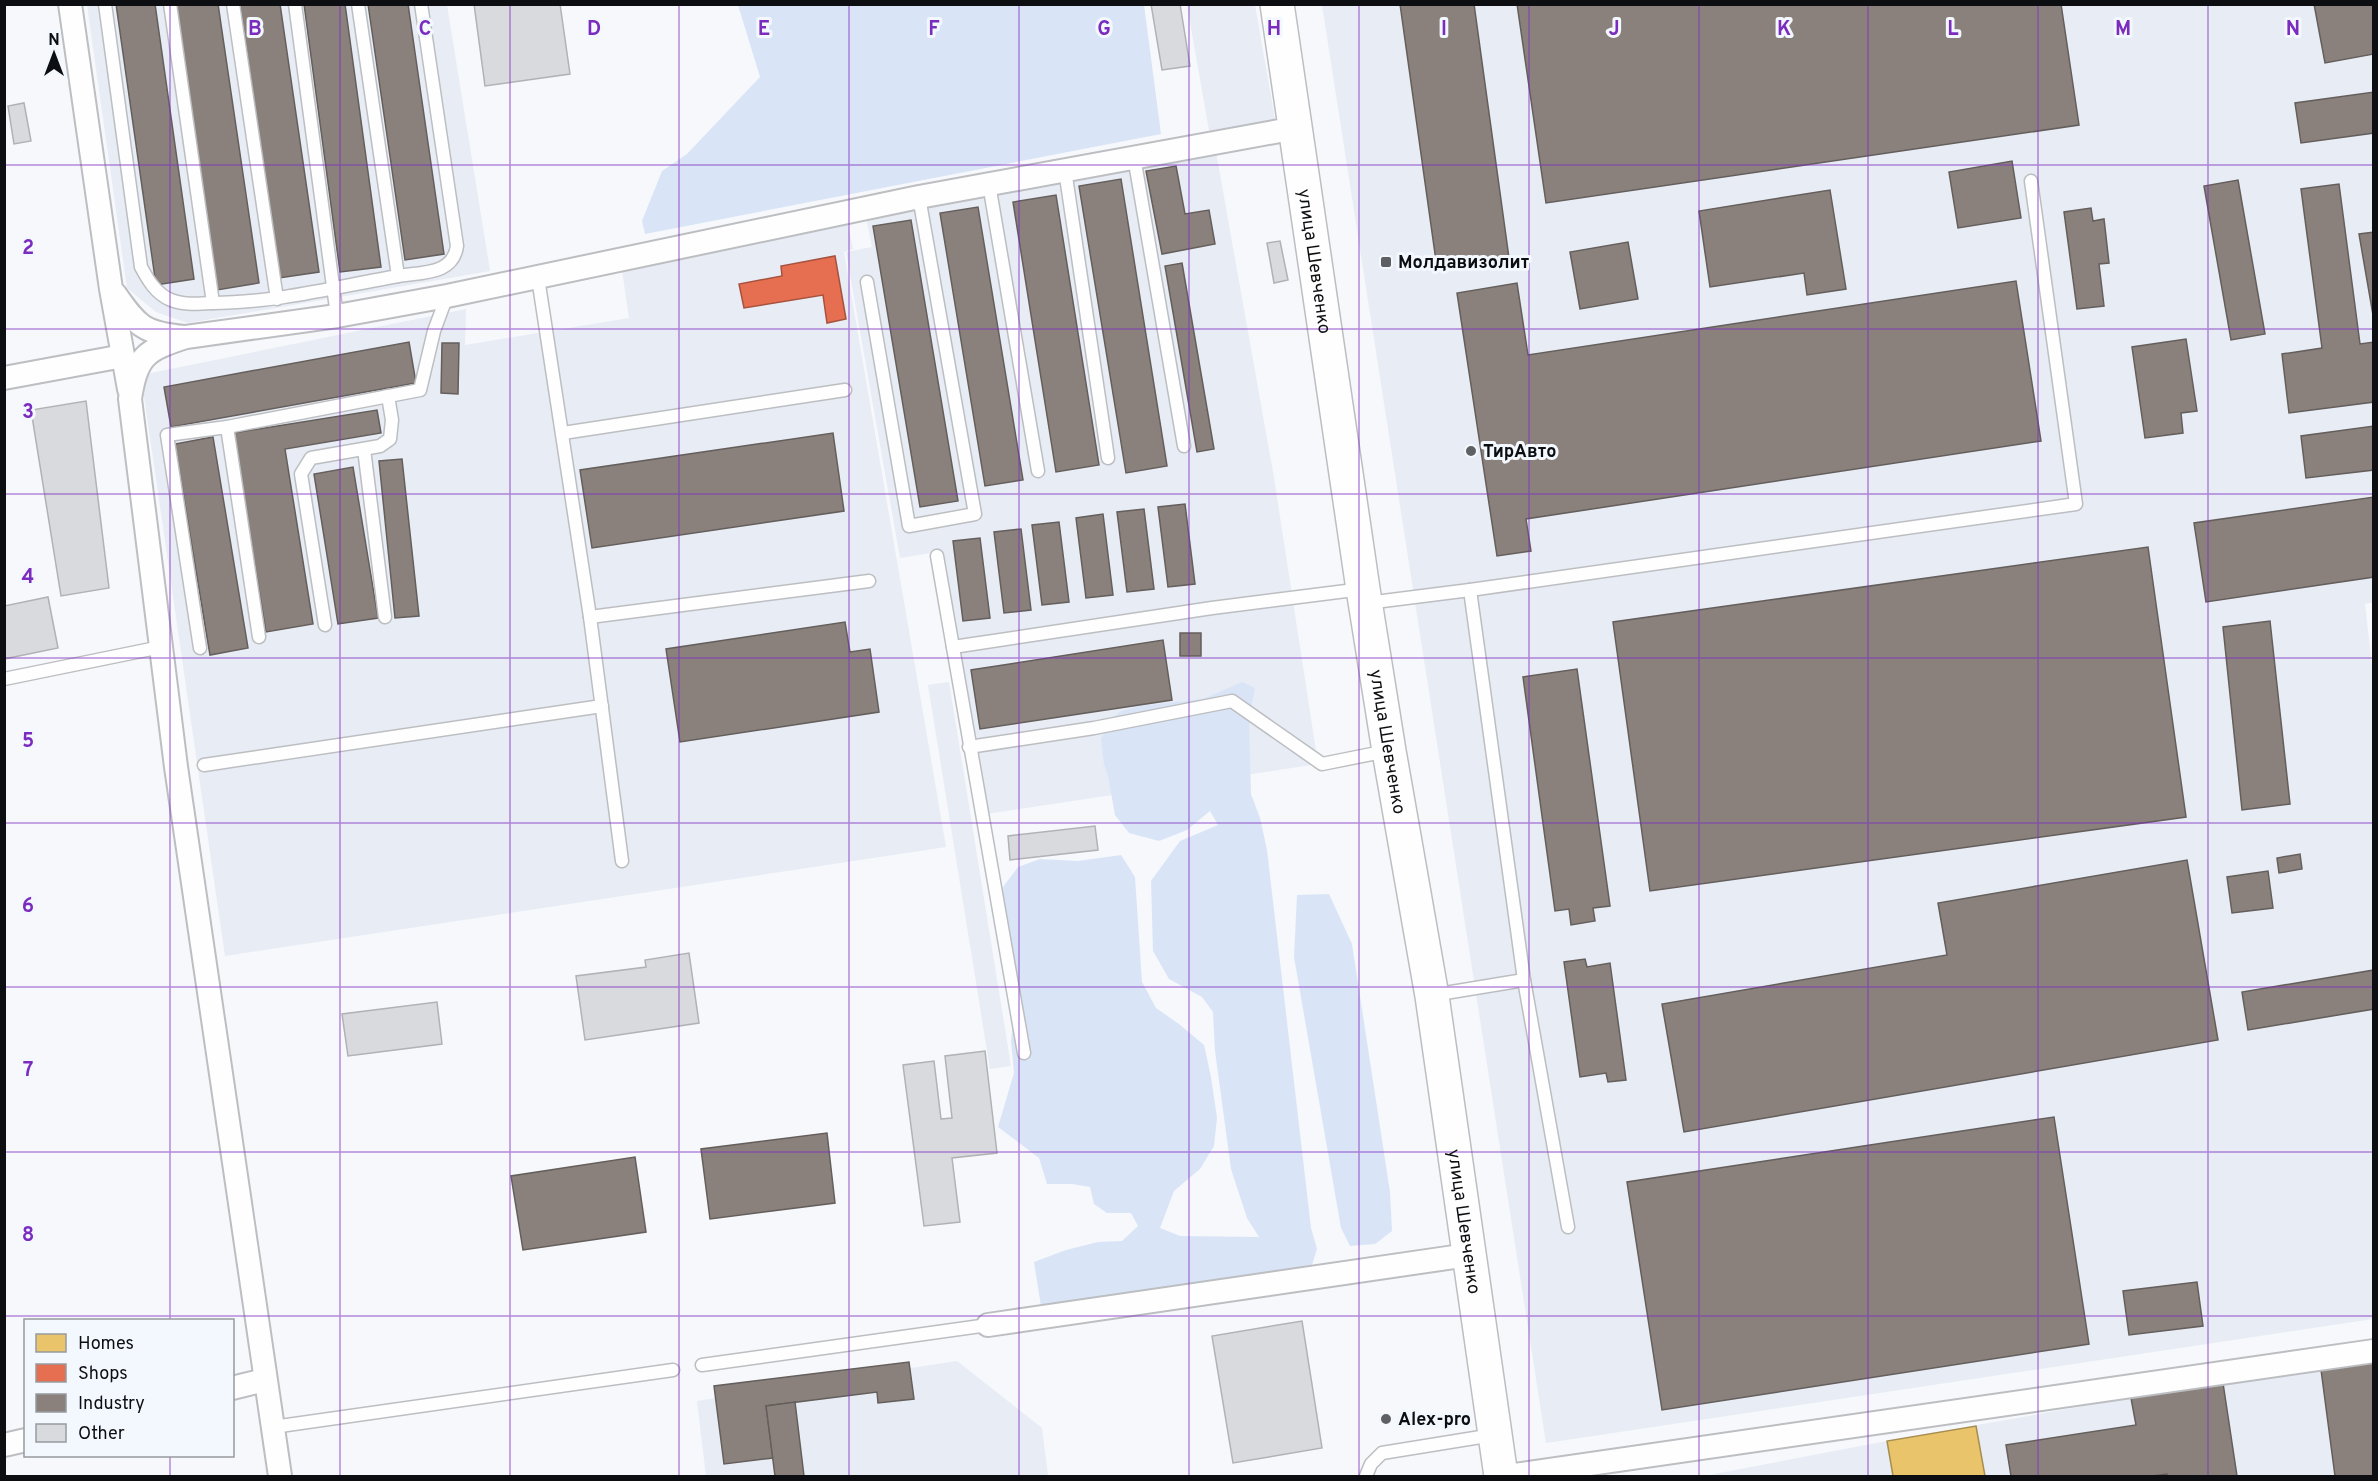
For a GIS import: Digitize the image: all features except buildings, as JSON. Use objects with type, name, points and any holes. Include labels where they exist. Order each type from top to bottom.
[{"type":"highway","name":"улица Шевченко","points":[[1277,4],[1389,751],[1432,996],[1501,1476]]},
{"type":"street","points":[[70,4],[111,289],[130,399],[205,967],[280,1476]]},
{"type":"street","points":[[130,399],[134,374],[145,356],[164,344],[186,337],[337,316],[447,296],[918,197],[1296,128]]},
{"type":"street","points":[[111,289],[131,317],[144,328],[161,334],[186,337]]},
{"type":"street","points":[[4,378],[123,356]]},
{"type":"street","points":[[988,1325],[1468,1255]]},
{"type":"street","points":[[1507,1476],[2373,1351]]},
{"type":"street","points":[[234,1388],[265,1380]]},
{"type":"street","points":[[4,1445],[24,1440]]},
{"type":"lane","points":[[105,4],[141,267],[153,288],[169,299],[186,303],[277,298],[445,268],[456,258],[457,246],[421,4]]},
{"type":"lane","points":[[170,4],[213,303]]},
{"type":"lane","points":[[233,4],[277,298]]},
{"type":"lane","points":[[295,4],[337,316]]},
{"type":"lane","points":[[358,4],[398,276]]},
{"type":"lane","points":[[1134,157],[1184,446]]},
{"type":"lane","points":[[1065,170],[1108,458]]},
{"type":"lane","points":[[952,647],[1212,608],[1470,590],[2076,504],[2031,181]]},
{"type":"lane","points":[[989,184],[1038,471]]},
{"type":"lane","points":[[867,282],[909,525],[975,514],[918,197]]},
{"type":"lane","points":[[538,278],[590,617],[622,861]]},
{"type":"lane","points":[[200,648],[167,435],[227,427],[420,390],[434,331],[447,296]]},
{"type":"lane","points":[[563,433],[845,390]]},
{"type":"lane","points":[[325,625],[300,474],[311,458],[380,446],[390,439],[392,420],[388,396]]},
{"type":"lane","points":[[227,427],[259,637]]},
{"type":"lane","points":[[364,449],[385,617]]},
{"type":"lane","points":[[937,556],[1024,1053]]},
{"type":"lane","points":[[590,617],[869,581]]},
{"type":"lane","points":[[1470,590],[1524,980],[1568,1227]]},
{"type":"lane","points":[[4,679],[161,647]]},
{"type":"lane","points":[[969,747],[1094,728],[1232,701],[1322,764],[1389,751]]},
{"type":"lane","points":[[204,765],[602,705]]},
{"type":"lane","points":[[1432,996],[1524,980]]},
{"type":"lane","points":[[702,1365],[988,1325]]},
{"type":"lane","points":[[273,1427],[673,1370]]},
{"type":"lane","points":[[1366,1476],[1371,1464],[1382,1453],[1495,1435]]},
{"type":"shaded area","points":[[87,5],[447,5],[490,271],[188,323],[156,312],[127,288]]},
{"type":"shaded area","points":[[738,5],[1144,5],[1161,134],[645,234],[642,221],[662,171],[687,154],[760,77]]},
{"type":"shaded area","points":[[1187,5],[1255,5],[1276,125],[1210,136]]},
{"type":"shaded area","points":[[1322,5],[2373,5],[2374,602],[2365,604],[2374,684],[2373,1319],[1546,1443]]},
{"type":"shaded area","points":[[1216,152],[1274,478],[1318,764],[986,814],[942,551],[900,558],[846,252],[872,247],[866,217]]},
{"type":"shaded area","points":[[848,224],[853,249],[844,252],[946,847],[225,956],[141,375],[466,309],[465,345],[629,318],[622,270]]},
{"type":"shaded area","points":[[949,682],[1011,1066],[990,1069],[928,685]]},
{"type":"shaded area","points":[[1242,682],[1255,688],[1249,719],[1251,794],[1260,818],[1267,850],[1311,1228],[1317,1249],[1312,1265],[1301,1272],[1067,1308],[1041,1306],[1034,1262],[1066,1250],[1098,1242],[1122,1241],[1138,1226],[1131,1213],[1107,1213],[1094,1204],[1090,1187],[1047,1184],[1039,1158],[998,1127],[1014,1073],[1011,1041],[1020,983],[1005,942],[1002,912],[1003,887],[1018,867],[1040,859],[1078,861],[1121,855],[1135,877],[1142,982],[1156,1008],[1204,1045],[1217,1118],[1214,1146],[1200,1169],[1174,1191],[1160,1228],[1180,1236],[1259,1237],[1247,1218],[1231,1169],[1215,1051],[1213,1012],[1202,997],[1169,979],[1153,951],[1151,881],[1180,841],[1218,825],[1210,811],[1187,830],[1159,841],[1129,833],[1115,815],[1101,739],[1110,720],[1121,711],[1140,706],[1203,699]]},
{"type":"shaded area","points":[[1329,894],[1352,944],[1390,1192],[1392,1231],[1375,1244],[1350,1246],[1341,1228],[1294,957],[1297,895]]},
{"type":"shaded area","points":[[2373,1355],[2373,1476],[1704,1476],[1887,1441]]},
{"type":"shaded area","points":[[957,1361],[1042,1428],[1048,1476],[706,1476],[697,1401]]},
{"type":"place","name":"Молдавизолит","points":[[1386,262]]},
{"type":"place","name":"ТирАвто","points":[[1471,451]]},
{"type":"place","name":"Alex-pro","points":[[1386,1419]]}]
